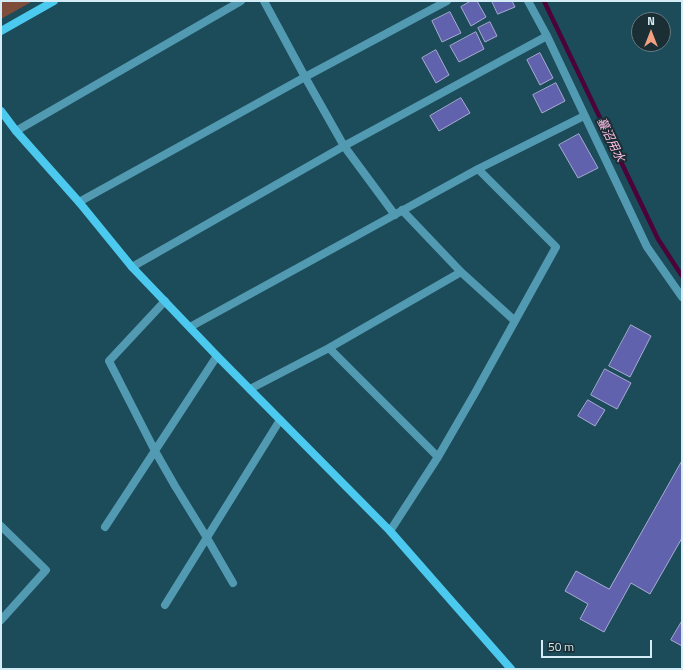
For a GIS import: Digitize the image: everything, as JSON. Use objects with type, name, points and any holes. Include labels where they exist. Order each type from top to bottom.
[{"type":"street","points":[[1,31],[54,1]]},
{"type":"street","points":[[16,131],[241,1]]},
{"type":"street","points":[[264,1],[304,77],[344,146],[395,215]]},
{"type":"street","points":[[79,202],[304,77],[447,1]]},
{"type":"street","points":[[528,1],[547,36],[647,247],[682,297]]},
{"type":"street","points":[[132,267],[344,146],[547,36]]},
{"type":"street","points":[[1,111],[16,131],[79,202],[132,267],[217,356],[390,531],[511,669]]},
{"type":"street","points":[[190,328],[478,168],[584,116]]},
{"type":"street","points":[[390,531],[438,457],[556,247],[478,168]]},
{"type":"street","points":[[402,210],[461,272],[515,321]]},
{"type":"street","points":[[250,389],[329,348],[461,272]]},
{"type":"street","points":[[165,301],[108,360],[155,451],[233,583]]},
{"type":"street","points":[[329,348],[438,457]]},
{"type":"street","points":[[105,527],[217,356]]},
{"type":"street","points":[[165,605],[280,420]]},
{"type":"street","points":[[1,526],[46,570],[1,620]]},
{"type":"shaded area","points":[[1,1],[33,1],[1,19]]},
{"type":"building","points":[[471,1],[477,1],[486,17],[471,26],[461,7]]},
{"type":"building","points":[[492,1],[512,1],[515,7],[498,14]]},
{"type":"building","points":[[450,12],[461,33],[442,42],[432,21]]},
{"type":"building","points":[[490,22],[497,36],[485,42],[478,28]]},
{"type":"building","points":[[476,32],[484,49],[459,62],[450,46]]},
{"type":"building","points":[[436,50],[449,75],[436,83],[422,58]]},
{"type":"building","points":[[540,53],[553,78],[540,85],[527,60]]},
{"type":"building","points":[[556,83],[565,101],[542,113],[533,95]]},
{"type":"building","points":[[461,98],[470,113],[439,131],[430,116]]},
{"type":"building","points":[[579,134],[598,168],[578,178],[559,145]]},
{"type":"building","points":[[631,325],[651,336],[630,377],[609,366]]},
{"type":"building","points":[[605,369],[631,383],[617,409],[591,395]]},
{"type":"building","points":[[588,400],[605,410],[595,426],[578,416]]},
{"type":"building","points":[[682,461],[682,538],[650,594],[631,583],[604,632],[580,619],[588,604],[565,591],[576,571],[609,589]]},
{"type":"building","points":[[682,621],[682,646],[671,640]]},
{"type":"waterway","name":"蟇沼用水","points":[[544,1],[658,239],[682,276]]}]
